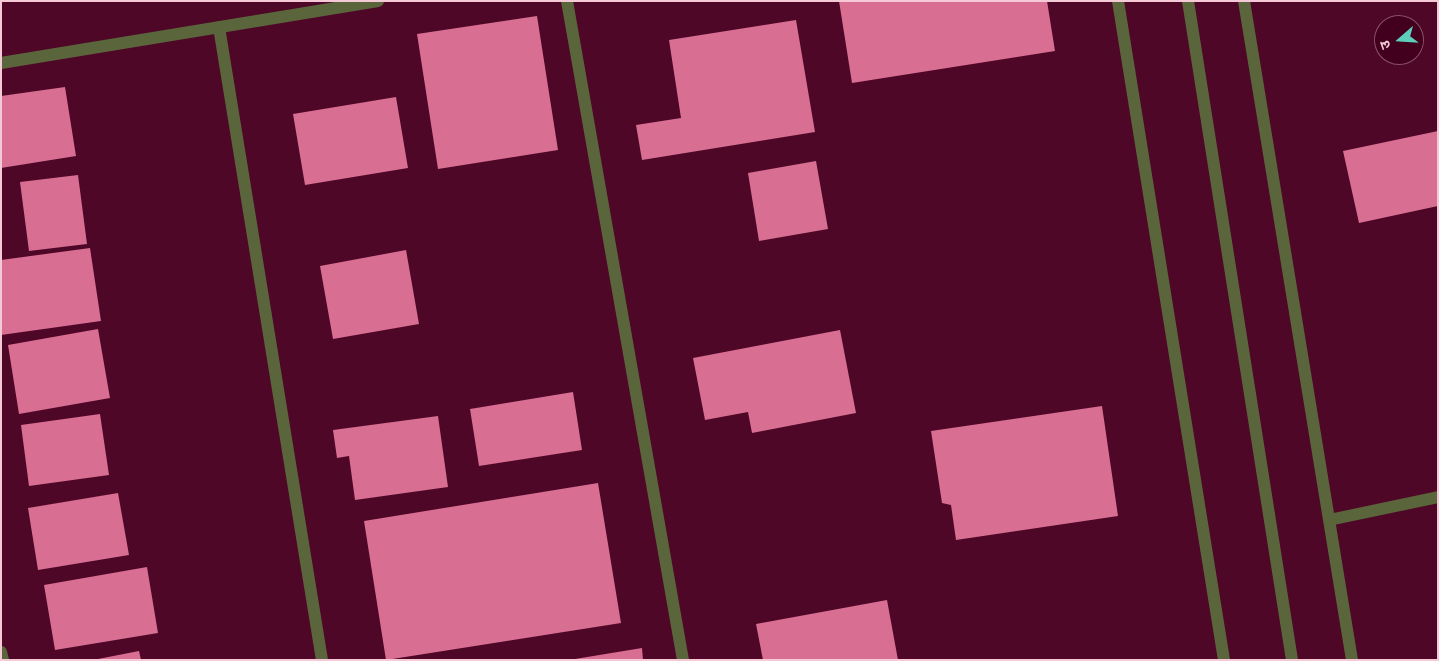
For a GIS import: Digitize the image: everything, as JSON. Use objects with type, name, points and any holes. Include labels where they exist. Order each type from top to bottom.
[{"type":"street","points":[[1,63],[378,1]]},
{"type":"street","points":[[567,1],[683,660]]},
{"type":"street","points":[[1118,1],[1224,660]]},
{"type":"street","points":[[1188,1],[1292,660]]},
{"type":"street","points":[[1244,1],[1352,660]]},
{"type":"street","points":[[219,27],[322,660]]},
{"type":"street","points":[[1330,520],[1438,498]]},
{"type":"street","points":[[1,652],[2,660]]},
{"type":"building","points":[[839,1],[1047,1],[1055,51],[852,83]]},
{"type":"building","points":[[537,16],[558,150],[438,169],[417,34]]},
{"type":"building","points":[[796,20],[815,132],[642,160],[636,125],[681,118],[669,40]]},
{"type":"building","points":[[65,87],[76,156],[1,168],[1,96]]},
{"type":"building","points":[[396,97],[408,168],[305,185],[293,114]]},
{"type":"building","points":[[1438,131],[1438,206],[1359,223],[1343,151]]},
{"type":"building","points":[[816,161],[828,229],[759,241],[748,173]]},
{"type":"building","points":[[78,175],[87,244],[29,251],[20,182]]},
{"type":"building","points":[[90,248],[101,321],[1,335],[1,260]]},
{"type":"building","points":[[406,250],[419,324],[333,339],[320,266]]},
{"type":"building","points":[[98,329],[110,398],[19,414],[8,345]]},
{"type":"building","points":[[840,330],[856,413],[752,433],[748,412],[705,420],[693,358]]},
{"type":"building","points":[[573,392],[582,450],[479,466],[470,409]]},
{"type":"building","points":[[1102,406],[1118,516],[956,540],[951,505],[942,503],[931,431]]},
{"type":"building","points":[[100,414],[109,475],[29,486],[21,425]]},
{"type":"building","points":[[438,416],[448,487],[355,500],[349,456],[337,458],[333,430]]},
{"type":"building","points":[[598,483],[621,623],[386,660],[364,521]]},
{"type":"building","points":[[118,493],[129,555],[38,570],[28,508]]},
{"type":"building","points":[[147,567],[158,633],[55,650],[44,585]]},
{"type":"building","points":[[887,600],[898,660],[763,660],[756,624]]},
{"type":"building","points":[[642,648],[643,660],[575,660],[575,659]]},
{"type":"building","points":[[139,651],[141,660],[98,660],[98,659]]}]
